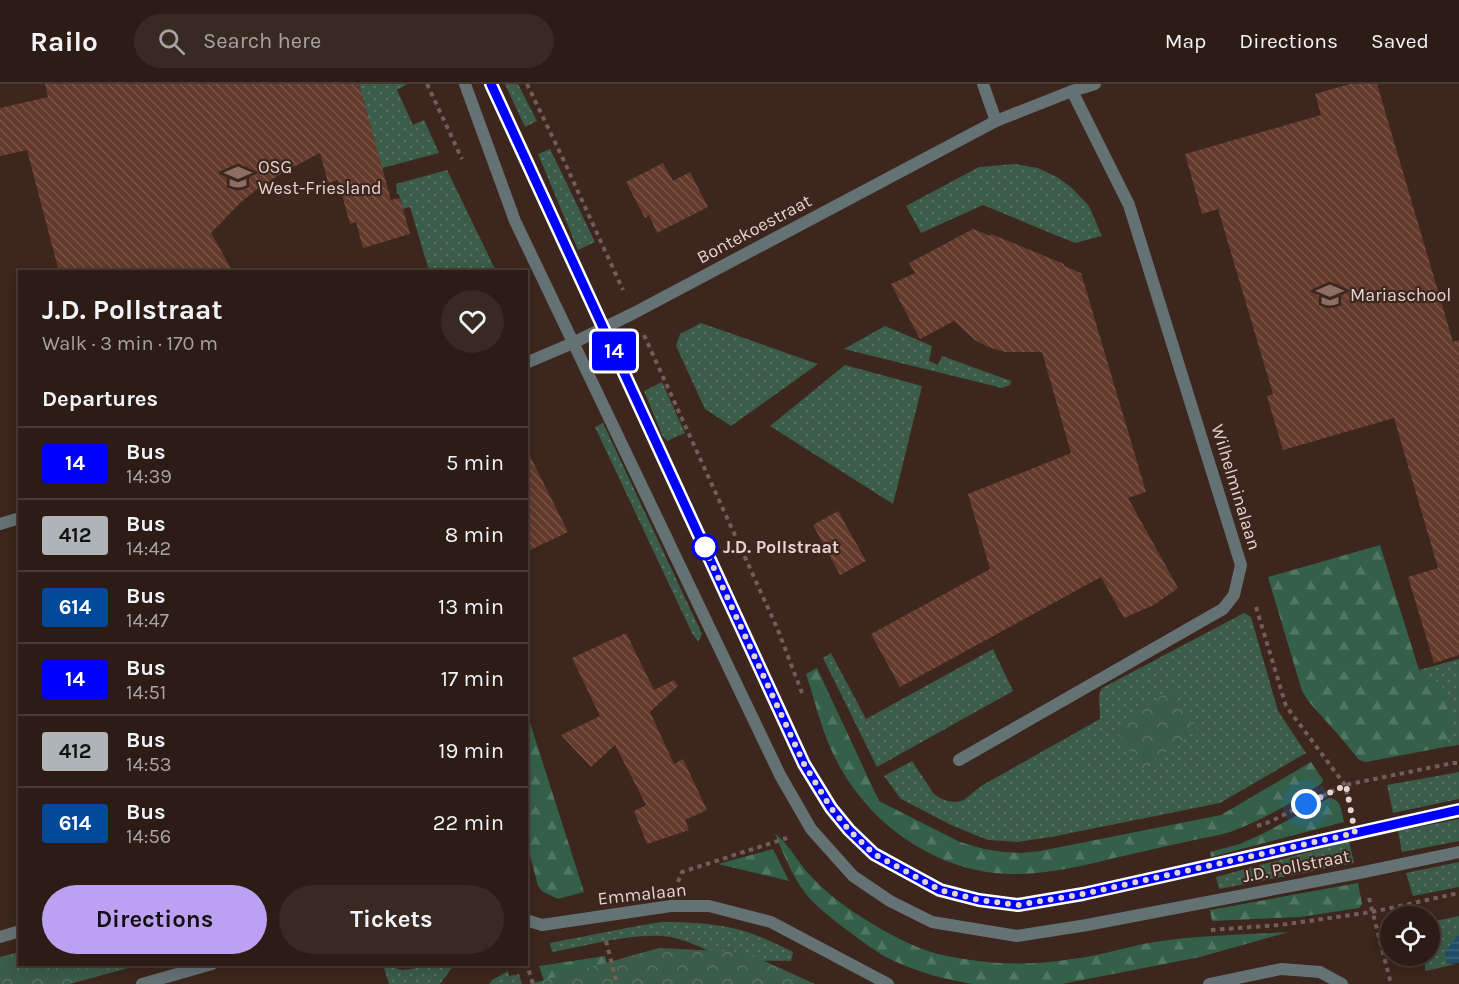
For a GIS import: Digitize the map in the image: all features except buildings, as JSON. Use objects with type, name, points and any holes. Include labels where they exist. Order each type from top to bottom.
[{"type":"street","name":"J.D. Pollstraat","points":[[465,84],[515,221],[780,775],[811,829],[853,876],[890,901],[932,922],[1017,936],[1364,872],[1459,852]]},
{"type":"street","name":"J.D. Pollstraat","points":[[491,84],[804,764],[831,808],[849,830],[874,854],[940,890],[979,900],[1018,905],[1083,894],[1459,810]]},
{"type":"street","points":[[983,84],[996,121]]},
{"type":"street","name":"Bontekoestraat","points":[[528,362],[604,328],[996,121],[1095,84]]},
{"type":"street","name":"Wilhelminalaan","points":[[959,760],[1223,609],[1234,595],[1241,565],[1130,206],[1072,91]]},
{"type":"street","points":[[0,524],[18,519]]},
{"type":"street","name":"Emmalaan","points":[[528,921],[542,925],[671,906],[709,906],[771,922],[888,984]]},
{"type":"street","points":[[0,937],[18,932]]},
{"type":"street","points":[[142,984],[205,966]]},
{"type":"street","points":[[1209,984],[1281,969],[1320,972],[1342,984]]},
{"type":"path","points":[[527,84],[773,619],[802,693]]},
{"type":"path","points":[[1241,565],[1251,587],[1286,706],[1346,785],[1355,833]]},
{"type":"path","points":[[1256,826],[1267,823],[1346,785],[1459,763]]},
{"type":"path","points":[[781,830],[794,844]]},
{"type":"path","points":[[671,906],[682,872],[788,838]]},
{"type":"path","points":[[1364,872],[1391,984]]},
{"type":"path","points":[[1211,930],[1280,925],[1372,912],[1459,893]]},
{"type":"path","points":[[599,916],[617,984]]},
{"type":"path","points":[[527,966],[533,984]]},
{"type":"green space","points":[[359,84],[407,84],[397,90],[413,125],[424,120],[439,153],[382,168]]},
{"type":"green space","points":[[505,84],[518,84],[537,121],[525,127]]},
{"type":"green space","points":[[550,149],[595,242],[578,250],[538,154]]},
{"type":"green space","points":[[1015,164],[1038,168],[1057,177],[1072,188],[1089,206],[1102,236],[1075,243],[983,205],[921,233],[906,206],[979,167]]},
{"type":"green space","points":[[447,170],[496,270],[429,270],[410,207],[403,209],[396,184]]},
{"type":"green space","points":[[701,323],[818,364],[731,426],[705,409],[676,346],[680,334]]},
{"type":"green space","points":[[885,326],[932,346],[929,361],[938,365],[942,356],[1011,381],[1010,385],[1002,388],[844,349]]},
{"type":"green space","points":[[845,365],[922,386],[893,504],[770,426]]},
{"type":"green space","points":[[662,382],[685,433],[667,441],[662,435],[644,391]]},
{"type":"green space","points":[[603,423],[702,634],[698,642],[595,427]]},
{"type":"green space","points":[[1380,545],[1419,670],[1443,687],[1452,707],[1454,719],[1445,747],[1366,762],[1359,760],[1302,691],[1268,577]]},
{"type":"green space","points":[[1244,613],[1251,617],[1278,711],[1306,753],[1220,803],[1051,837],[1017,842],[988,840],[953,826],[901,799],[884,776],[912,761],[934,794],[947,801],[964,800],[981,786],[1100,719],[1099,695],[1102,688]]},
{"type":"green space","points":[[993,649],[1013,691],[877,767],[823,658],[831,653],[866,719]]},
{"type":"green space","points":[[1459,659],[1459,745],[1445,747],[1451,733],[1439,683],[1419,670]]},
{"type":"green space","points":[[817,668],[879,801],[960,842],[984,849],[1021,853],[1040,851],[1221,815],[1311,762],[1323,780],[1301,797],[1278,810],[1226,833],[1057,870],[1026,874],[982,871],[954,864],[902,837],[860,797],[843,773],[823,729],[806,674]]},
{"type":"green space","points":[[1171,689],[1198,729],[1142,769],[1115,729]]},
{"type":"green space","points":[[528,716],[584,892],[557,899],[542,891],[538,886],[528,849]]},
{"type":"green space","points":[[1459,772],[1459,799],[1393,813],[1387,785]]},
{"type":"green space","points":[[1329,798],[1339,803],[1344,822],[1211,857],[1210,852],[1240,844]]},
{"type":"green space","points":[[1459,819],[1459,841],[1402,852],[1398,831]]},
{"type":"green space","points":[[775,834],[788,846],[814,879],[853,912],[906,942],[950,957],[1018,964],[1091,956],[1165,940],[1289,932],[1200,957],[1062,984],[973,984],[942,978],[894,961],[874,950],[832,919],[805,893],[790,868]]},
{"type":"green space","points":[[1349,841],[1354,863],[1219,889],[1216,877]]},
{"type":"green space","points":[[773,849],[789,881],[718,864]]},
{"type":"green space","points":[[1459,862],[1459,887],[1413,896],[1406,873]]},
{"type":"green space","points":[[1358,883],[1362,904],[1359,908],[1300,917],[1212,921],[1210,910]]},
{"type":"green space","points":[[1459,916],[1459,936],[1456,937],[1447,963],[1456,964],[1426,971],[1425,966],[1440,966],[1440,920]]},
{"type":"green space","points":[[661,922],[713,925],[751,933],[793,952],[791,961],[731,958],[685,941],[661,936],[621,939],[552,952],[550,943]]},
{"type":"green space","points":[[659,948],[744,952],[815,984],[530,984]]},
{"type":"green space","points":[[18,952],[18,966],[135,966],[70,984],[0,984],[0,957]]},
{"type":"green space","points":[[605,956],[613,984],[545,984],[539,966]]},
{"type":"green space","points":[[383,966],[403,970],[423,966],[453,966],[440,984],[389,984]]},
{"type":"green space","points":[[508,971],[509,976],[519,974],[522,984],[489,984],[492,980]]},
{"type":"water","points":[[1459,936],[1459,963],[1447,963],[1445,952]]},
{"type":"bus line","name":"14","points":[[491,84],[804,764],[831,808],[849,830],[874,854],[940,890],[979,900],[1018,905],[1083,894],[1459,810]]},
{"type":"place","name":"OSG West-Friesland","points":[[238,177]]},
{"type":"place","name":"Mariaschool","points":[[1330,295]]},
{"type":"place","name":"J.D. Pollstraat","points":[[705,547]]},
{"type":"route","points":[[705,547],[700,538],[804,764],[831,808],[849,830],[874,854],[940,890],[979,900],[1018,905],[1083,894],[1355,833],[1346,785],[1306,804]]}]
